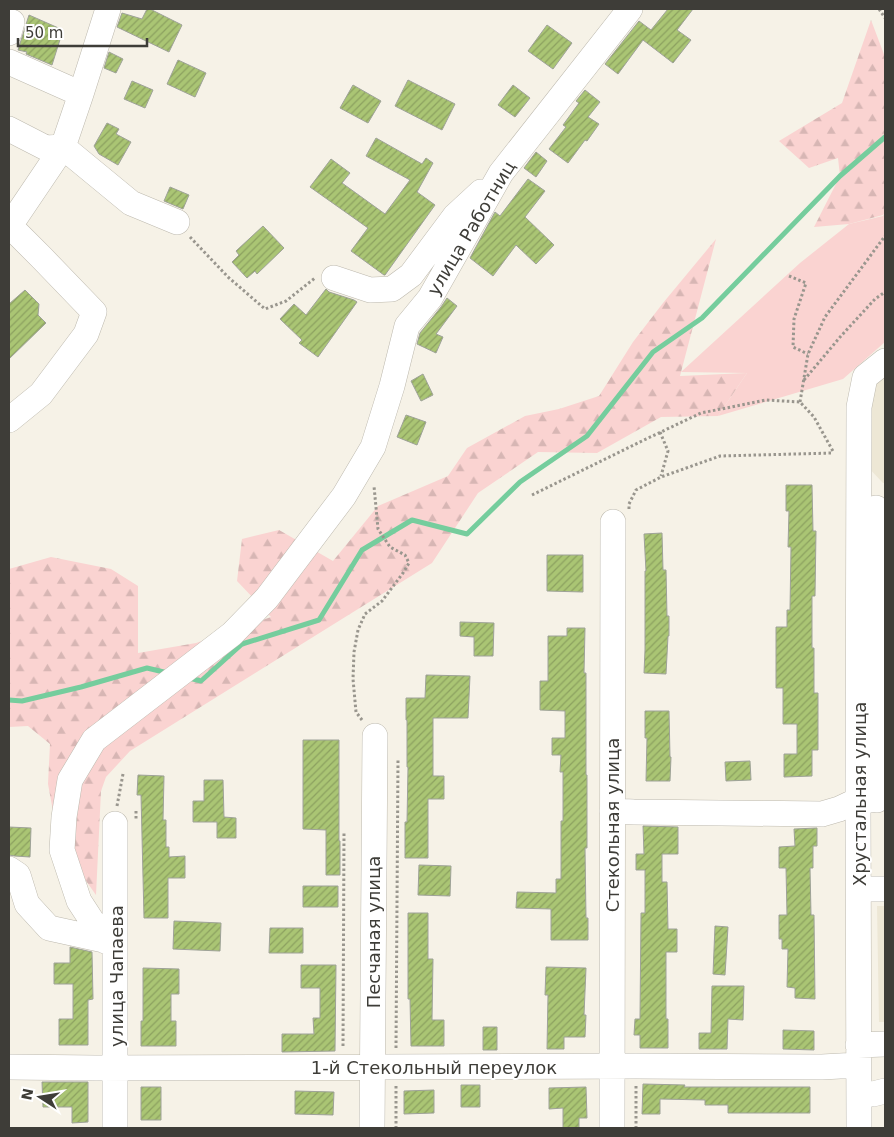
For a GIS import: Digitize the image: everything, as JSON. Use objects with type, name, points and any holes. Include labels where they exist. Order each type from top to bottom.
[{"type":"street","points":[[9,420],[41,394],[86,334],[94,312],[9,226],[63,147],[108,9]]},
{"type":"street","name":"улица Работниц","points":[[110,942],[79,901],[62,850],[64,817],[70,780],[94,740],[232,634],[267,598],[344,496],[373,446],[392,386],[407,326],[430,298],[501,173],[630,9]]},
{"type":"street","points":[[9,21],[12,22],[9,33]]},
{"type":"street","points":[[9,62],[81,94]]},
{"type":"street","points":[[9,129],[46,148],[63,147],[131,203],[177,222]]},
{"type":"street","points":[[334,278],[370,290],[392,289],[411,275],[455,216],[501,173]]},
{"type":"street","name":"Хрустальная улица","points":[[859,1128],[859,888],[874,800],[873,508],[859,460],[859,406],[865,376],[885,361]]},
{"type":"street","name":"Стекольная улица","points":[[612,1128],[612,811],[621,513]]},
{"type":"street","name":"Песчаная улица","points":[[372,1128],[384,1067],[375,736]]},
{"type":"street","points":[[612,811],[822,814],[874,800]]},
{"type":"street","name":"улица Чапаева","points":[[115,824],[110,942],[116,1068],[115,1128]]},
{"type":"street","points":[[9,869],[18,875],[27,904],[49,928],[110,942]]},
{"type":"street","points":[[859,888],[885,889]]},
{"type":"street","name":"1-й Стекольный переулок","points":[[9,1067],[636,1066],[822,1068],[885,1044]]},
{"type":"street","points":[[860,1094],[873,1094],[885,1091]]},
{"type":"path","points":[[879,9],[885,18]]},
{"type":"path","points":[[177,222],[228,277],[265,309],[286,302],[319,275],[334,278]]},
{"type":"path","points":[[800,402],[808,354],[826,317],[885,236]]},
{"type":"path","points":[[789,276],[806,283],[794,319],[793,347],[808,354]]},
{"type":"path","points":[[803,380],[875,299],[885,292]]},
{"type":"path","points":[[532,495],[701,413],[766,400],[800,402],[814,417],[833,453]]},
{"type":"path","points":[[660,432],[668,452],[661,477]]},
{"type":"path","points":[[621,513],[636,490],[661,477],[720,456],[833,453],[859,460]]},
{"type":"path","points":[[375,736],[356,712],[353,679],[354,652],[358,630],[365,614],[382,601],[409,563],[404,555],[390,547],[378,529]]},
{"type":"path","points":[[396,1128],[384,1067],[398,759]]},
{"type":"path","points":[[115,824],[123,774]]},
{"type":"path","points":[[343,1053],[344,832]]},
{"type":"path","points":[[636,1066],[636,1128]]},
{"type":"shaded area","points":[[885,371],[885,483],[883,483],[867,466],[869,381]]},
{"type":"shaded area","points":[[877,906],[885,906],[885,1022],[879,1022]]},
{"type":"green space","points":[[871,20],[885,57],[885,213],[849,224],[814,227],[840,176],[838,158],[809,168],[779,141],[842,103]]},
{"type":"green space","points":[[885,213],[885,342],[843,379],[718,416],[747,373],[681,372],[800,263],[849,224],[883,216]]},
{"type":"green space","points":[[716,239],[680,376],[747,373],[718,416],[661,417],[597,453],[538,452],[478,493],[432,563],[130,751],[106,777],[101,791],[96,895],[74,864],[55,822],[48,784],[50,744],[28,726],[9,727],[9,569],[51,557],[111,569],[138,586],[138,653],[196,643],[271,617],[237,581],[242,539],[279,530],[333,561],[378,506],[448,476],[467,448],[525,416],[559,409],[599,396],[633,342]]},
{"type":"building","points":[[147,9],[182,25],[169,52],[117,27],[122,13],[142,19]]},
{"type":"building","points":[[668,9],[693,9],[677,30],[691,40],[673,63],[643,40],[618,74],[605,64],[639,21],[651,30]]},
{"type":"building","points":[[29,15],[63,30],[52,65],[26,54],[27,52],[18,50]]},
{"type":"building","points":[[547,25],[572,43],[553,69],[528,51]]},
{"type":"building","points":[[109,52],[123,59],[116,73],[104,68]]},
{"type":"building","points":[[178,60],[206,73],[195,97],[167,84]]},
{"type":"building","points":[[408,80],[455,104],[442,130],[395,106]]},
{"type":"building","points":[[132,81],[153,90],[145,108],[124,99]]},
{"type":"building","points":[[353,85],[381,101],[368,123],[340,108]]},
{"type":"building","points":[[513,85],[530,98],[515,117],[498,105]]},
{"type":"building","points":[[585,90],[600,102],[588,117],[599,124],[568,163],[549,149],[566,127],[563,125],[579,103],[576,101]]},
{"type":"building","points":[[107,123],[119,129],[116,134],[131,142],[118,165],[99,154],[94,146]]},
{"type":"building","points":[[376,138],[422,164],[426,158],[433,163],[417,192],[435,205],[385,275],[351,251],[368,228],[310,187],[331,159],[350,173],[342,183],[385,214],[410,180],[366,156]]},
{"type":"building","points":[[536,152],[547,161],[536,177],[524,168]]},
{"type":"building","points":[[528,179],[545,191],[525,217],[554,245],[536,264],[516,245],[493,276],[470,258],[495,212],[500,216]]},
{"type":"building","points":[[170,187],[189,195],[183,209],[164,201]]},
{"type":"building","points":[[263,226],[284,248],[257,274],[255,271],[247,278],[232,262],[239,255],[236,251]]},
{"type":"building","points":[[326,289],[329,292],[357,302],[318,357],[299,343],[302,340],[280,319],[294,304],[306,315]]},
{"type":"building","points":[[25,290],[39,304],[38,315],[46,323],[9,359],[9,304]]},
{"type":"building","points":[[447,298],[457,306],[436,334],[443,337],[436,353],[417,344],[420,333]]},
{"type":"building","points":[[423,374],[433,395],[421,401],[411,381]]},
{"type":"building","points":[[406,415],[426,422],[417,445],[397,437]]},
{"type":"building","points":[[786,485],[812,485],[813,531],[816,531],[815,596],[812,596],[812,648],[814,648],[814,693],[818,693],[818,750],[812,750],[812,776],[784,777],[784,754],[797,754],[797,724],[783,724],[783,688],[776,688],[776,627],[787,627],[787,610],[790,610],[791,547],[788,547],[789,511],[786,511]]},
{"type":"building","points":[[662,533],[663,570],[666,570],[667,616],[669,616],[666,674],[644,673],[646,571],[644,534]]},
{"type":"building","points":[[547,555],[583,555],[583,592],[547,591]]},
{"type":"building","points":[[460,622],[494,623],[493,656],[474,656],[474,637],[460,636]]},
{"type":"building","points":[[567,628],[585,628],[587,848],[585,848],[588,940],[551,940],[551,909],[516,908],[517,892],[556,893],[556,879],[561,879],[563,772],[560,772],[561,755],[552,755],[552,738],[565,738],[565,711],[540,710],[540,681],[548,681],[548,636],[567,636]]},
{"type":"building","points":[[426,675],[470,676],[468,718],[433,718],[433,776],[444,776],[444,799],[428,799],[428,858],[405,858],[408,767],[406,698],[425,698]]},
{"type":"building","points":[[645,711],[669,711],[670,781],[646,781],[647,738],[645,738]]},
{"type":"building","points":[[303,740],[339,740],[340,875],[326,875],[326,830],[303,829]]},
{"type":"building","points":[[750,761],[751,780],[726,781],[725,762]]},
{"type":"building","points":[[138,775],[164,776],[163,820],[166,820],[166,847],[169,847],[169,857],[185,856],[185,878],[168,878],[168,918],[144,918],[141,795],[137,795]]},
{"type":"building","points":[[204,780],[223,780],[224,817],[236,818],[236,838],[217,838],[217,822],[193,822],[193,801],[204,801]]},
{"type":"building","points":[[643,826],[678,827],[678,854],[662,854],[662,882],[667,882],[668,929],[677,929],[677,952],[666,952],[668,1048],[640,1048],[640,1035],[634,1035],[635,1019],[640,1019],[641,913],[645,913],[645,870],[636,870],[636,854],[644,854]]},
{"type":"building","points":[[9,827],[31,828],[30,857],[9,855]]},
{"type":"building","points":[[817,828],[817,846],[813,846],[813,868],[810,868],[811,915],[814,915],[815,999],[795,998],[795,988],[787,987],[788,949],[782,949],[782,939],[779,939],[779,915],[787,915],[786,868],[779,868],[779,847],[795,846],[794,829]]},
{"type":"building","points":[[419,865],[451,866],[450,896],[418,895]]},
{"type":"building","points":[[303,886],[338,886],[338,907],[303,907]]},
{"type":"building","points":[[408,913],[428,913],[428,959],[433,959],[432,1020],[444,1020],[444,1046],[411,1046],[410,999],[408,999]]},
{"type":"building","points":[[174,921],[221,923],[220,951],[173,949]]},
{"type":"building","points":[[715,926],[728,927],[725,975],[713,974]]},
{"type":"building","points":[[270,928],[303,928],[303,953],[269,953]]},
{"type":"building","points":[[70,947],[92,952],[93,999],[88,1000],[88,1045],[59,1045],[59,1019],[73,1019],[73,984],[54,984],[54,963],[70,963]]},
{"type":"building","points":[[301,965],[336,965],[335,1051],[282,1052],[282,1034],[314,1034],[313,1018],[320,1018],[320,988],[301,988]]},
{"type":"building","points":[[546,967],[586,968],[585,1037],[564,1037],[564,1049],[547,1049],[548,995],[545,995]]},
{"type":"building","points":[[143,968],[179,969],[179,994],[171,994],[171,1021],[176,1021],[176,1046],[141,1046]]},
{"type":"building","points":[[712,986],[744,986],[743,1020],[728,1019],[727,1049],[699,1049],[699,1033],[711,1033]]},
{"type":"building","points":[[483,1027],[497,1027],[497,1050],[483,1050]]},
{"type":"building","points":[[783,1030],[814,1031],[814,1050],[783,1049]]},
{"type":"building","points":[[42,1082],[88,1082],[88,1122],[72,1123],[72,1107],[43,1107]]},
{"type":"building","points":[[643,1084],[685,1085],[684,1087],[810,1087],[810,1113],[728,1113],[728,1105],[705,1105],[705,1100],[660,1099],[660,1114],[642,1114]]},
{"type":"building","points":[[461,1085],[480,1085],[480,1107],[461,1107]]},
{"type":"building","points":[[141,1087],[161,1087],[161,1120],[141,1120]]},
{"type":"building","points":[[586,1087],[587,1118],[579,1118],[579,1128],[563,1128],[563,1108],[549,1109],[549,1088]]},
{"type":"building","points":[[434,1090],[434,1113],[404,1114],[404,1091]]},
{"type":"building","points":[[295,1091],[334,1092],[333,1115],[295,1114]]},
{"type":"waterway","points":[[189,678],[201,681],[242,644],[319,620],[362,550],[412,520],[467,534],[520,482],[587,436],[653,352],[702,318],[840,176],[885,137]]},
{"type":"waterway","points":[[9,700],[22,701],[81,687],[147,668],[168,673]]}]
